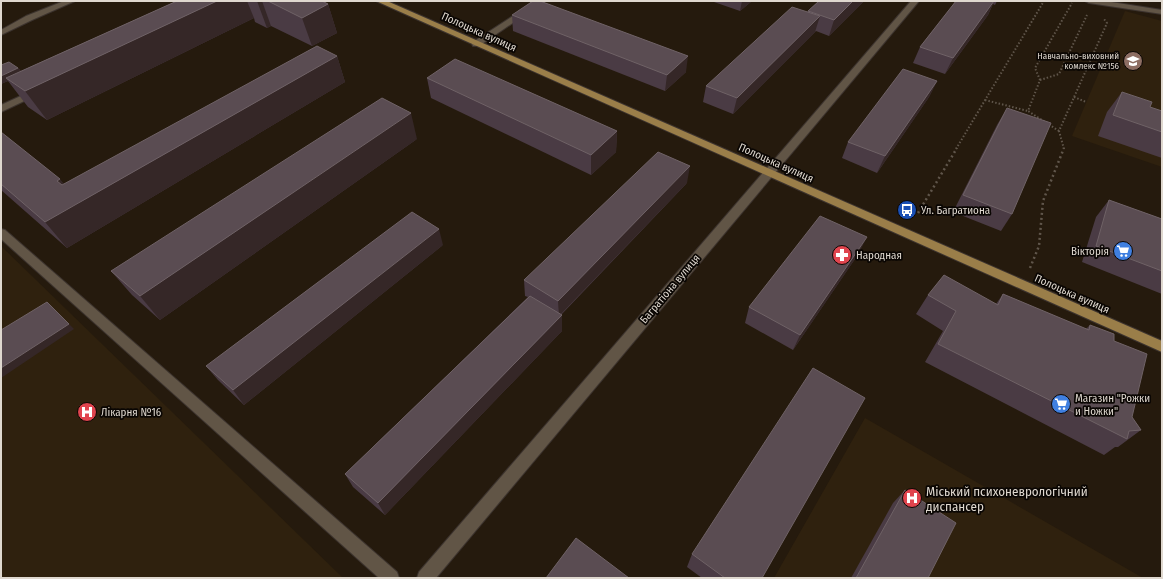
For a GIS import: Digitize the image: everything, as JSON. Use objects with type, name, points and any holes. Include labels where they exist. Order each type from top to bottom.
[{"type":"main road","name":"Полоцька вулиця","points":[[380,1],[1162,347]]},
{"type":"street","points":[[1,33],[29,18],[71,1]]},
{"type":"street","points":[[476,44],[541,1]]},
{"type":"street","name":"Багратіона вулиця","points":[[425,578],[915,1]]},
{"type":"street","points":[[1089,1],[1162,12]]},
{"type":"street","points":[[1,109],[43,89]]},
{"type":"street","points":[[1,233],[391,578]]},
{"type":"path","points":[[918,213],[1044,1]]},
{"type":"path","points":[[1028,111],[1040,80],[1036,68],[1055,31],[1074,1]]},
{"type":"path","points":[[1040,80],[1059,74],[1088,14]]},
{"type":"path","points":[[1030,268],[1039,246],[1042,201],[1064,149],[1059,131],[1107,23],[1103,17]]},
{"type":"path","points":[[1074,97],[1086,102]]},
{"type":"path","points":[[985,100],[1028,111],[1059,131]]},
{"type":"shaded area","name":"Навчально-виховний комлекс №156","points":[[1125,11],[1162,21],[1162,167],[1072,136]]},
{"type":"shaded area","name":"Лікарня №16","points":[[1,246],[343,578],[1,578]]},
{"type":"shaded area","name":"Міський психоневрологічний диспансер","points":[[865,418],[1143,578],[774,578]]},
{"type":"building","points":[[177,1],[217,1],[25,91],[6,78]]},
{"type":"building","points":[[268,1],[322,1],[328,4],[302,18]]},
{"type":"building","points":[[533,1],[540,1],[688,56],[667,75],[512,15]]},
{"type":"building","points":[[819,1],[853,1],[834,20],[808,11]]},
{"type":"building","points":[[956,1],[994,1],[953,58],[920,47]]},
{"type":"building","points":[[792,7],[820,16],[737,98],[706,86]]},
{"type":"building","points":[[317,46],[337,56],[45,222],[1,184],[1,132],[60,179],[57,181],[62,185]]},
{"type":"building","points":[[455,59],[617,131],[591,155],[427,78]]},
{"type":"building","points":[[9,62],[18,68],[1,76],[1,65]]},
{"type":"building","points":[[903,69],[937,81],[885,156],[848,142]]},
{"type":"building","points":[[1122,92],[1152,102],[1150,107],[1162,111],[1162,132],[1113,115]]},
{"type":"building","points":[[382,98],[411,113],[140,296],[111,271]]},
{"type":"building","points":[[1007,108],[1051,123],[1012,214],[963,195]]},
{"type":"building","points":[[658,152],[690,166],[558,301],[524,280]]},
{"type":"building","points":[[1109,200],[1162,219],[1162,271],[1096,246]]},
{"type":"building","points":[[412,212],[439,229],[233,390],[206,366]]},
{"type":"building","points":[[820,216],[867,237],[800,335],[749,307]]},
{"type":"building","name":"Магазин \"Рожки и Ножки\"","points":[[944,275],[998,305],[1003,294],[1089,330],[1090,325],[1114,334],[1114,341],[1147,354],[1132,417],[1141,430],[1129,431],[1127,439],[938,344],[956,311],[928,295]]},
{"type":"building","points":[[530,296],[562,315],[378,503],[345,474]]},
{"type":"building","points":[[47,302],[69,324],[1,368],[1,330]]},
{"type":"building","points":[[813,368],[865,398],[762,578],[725,578],[692,554]]},
{"type":"building","points":[[905,490],[956,523],[928,578],[856,578]]},
{"type":"building","points":[[576,538],[629,578],[546,578]]},
{"type":"place","name":"Навчально-виховний комлекс №156","points":[[1133,61]]},
{"type":"place","name":"Ул. Багратиона","points":[[907,210]]},
{"type":"place","name":"Вікторія","points":[[1123,251]]},
{"type":"place","name":"Народная","points":[[842,255]]},
{"type":"place","name":"Магазин \"Рожки и Ножки\"","points":[[1061,404]]},
{"type":"place","name":"Лікарня №16","points":[[87,412]]},
{"type":"place","name":"Міський психоневрологічний диспансер","points":[[912,498]]}]
